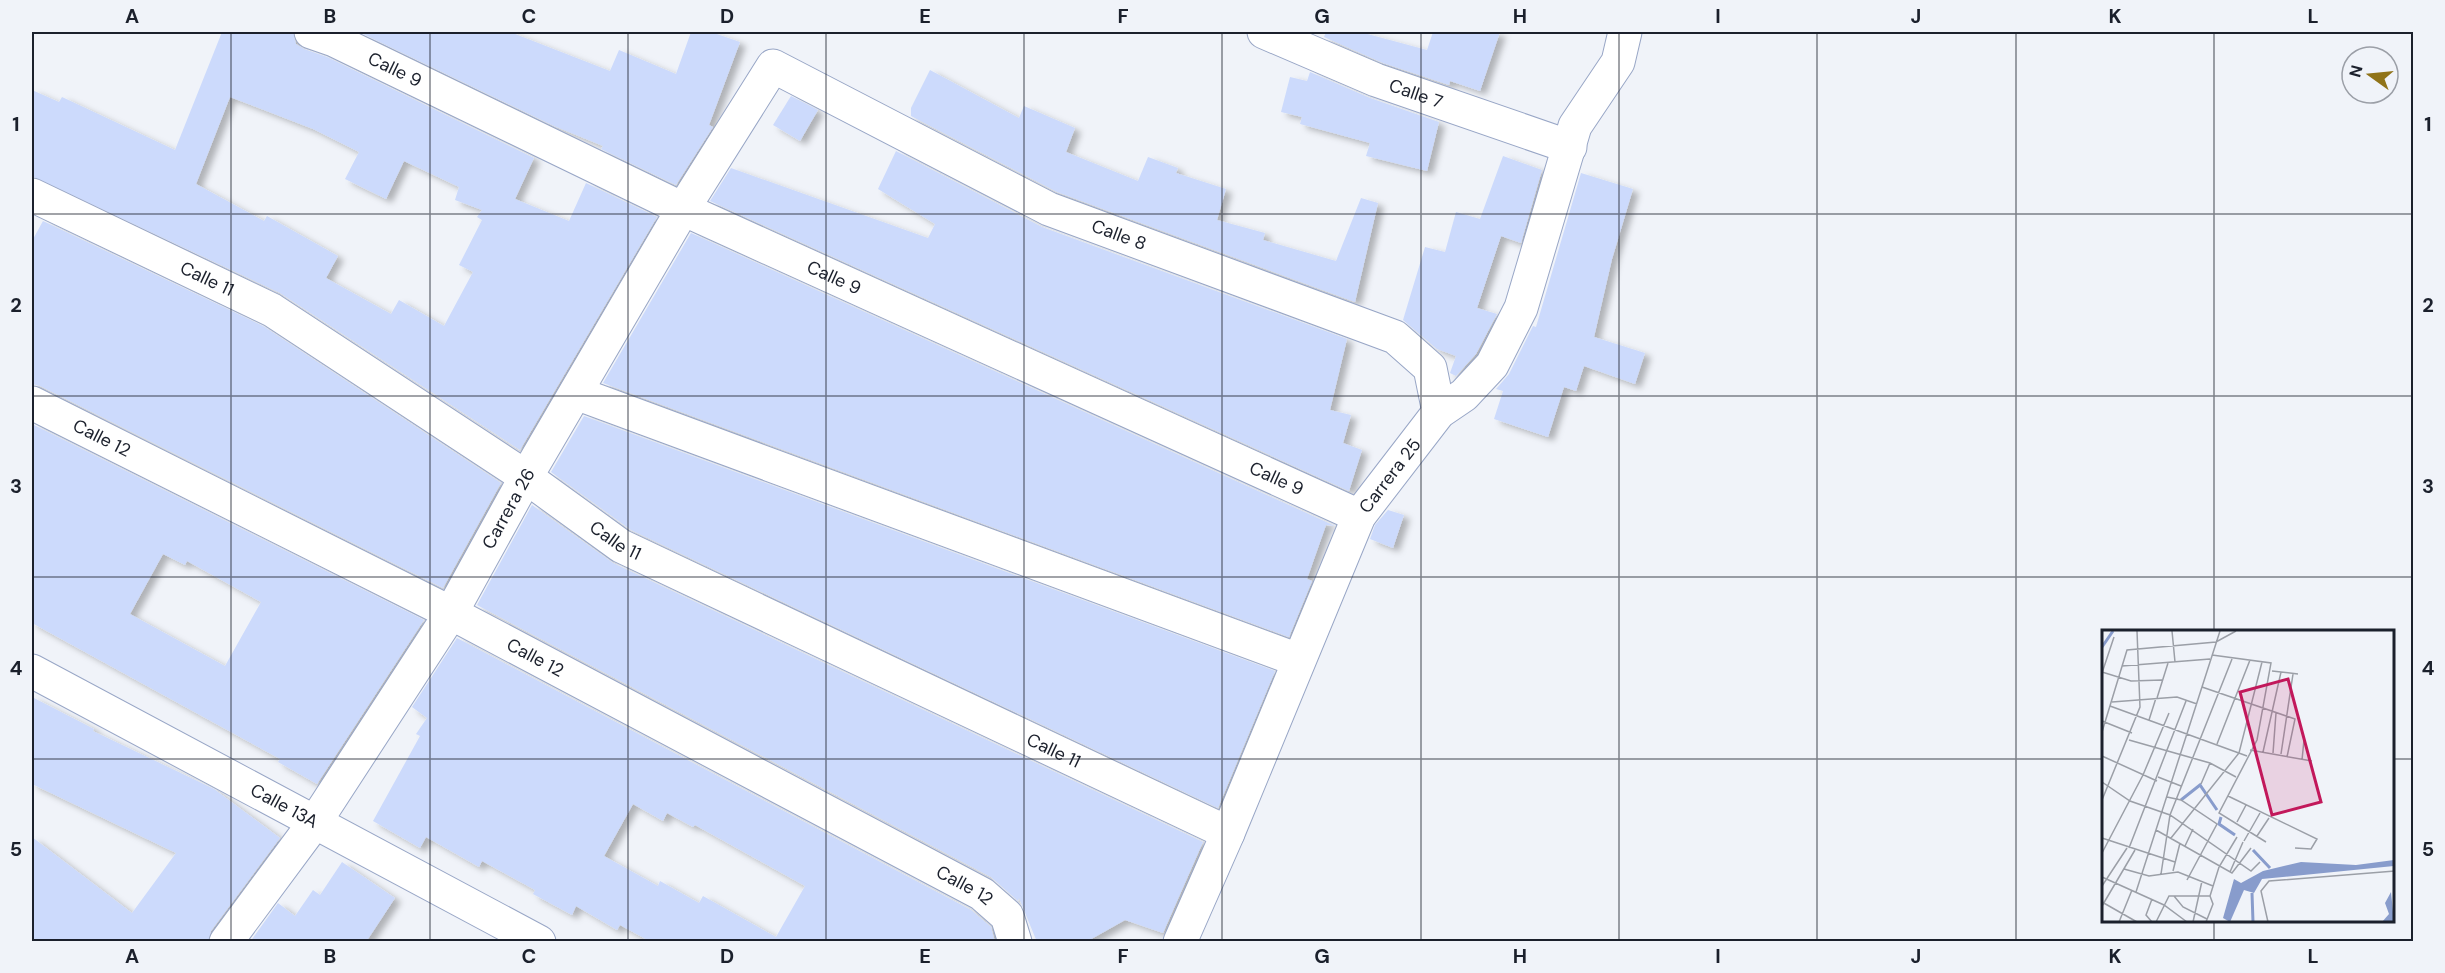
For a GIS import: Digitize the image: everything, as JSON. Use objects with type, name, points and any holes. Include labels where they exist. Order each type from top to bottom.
[{"type":"street","name":"Calle 9","points":[[311,32],[334,40],[683,208],[1359,516]]},
{"type":"street","name":"Calle 7","points":[[1264,32],[1376,80],[1570,147]]},
{"type":"street","name":"Carrera 25","points":[[1180,942],[1228,833],[1359,516],[1439,412],[1464,395],[1492,364],[1521,308],[1575,126],[1618,62],[1625,32]]},
{"type":"street","name":"Carrera 26","points":[[226,942],[315,822],[451,613],[526,477],[683,208],[773,66]]},
{"type":"street","name":"Calle 8","points":[[773,66],[1049,209],[1395,337],[1430,368],[1439,412]]},
{"type":"street","name":"Calle 11","points":[[32,195],[272,310],[526,477],[621,546],[1228,833]]},
{"type":"street","points":[[576,393],[1298,660]]},
{"type":"street","name":"Calle 12","points":[[32,403],[451,613],[982,894],[1007,916],[1015,942]]},
{"type":"street","name":"Calle 13A","points":[[32,671],[539,942]]},
{"type":"building","points":[[222,32],[293,32],[296,44],[304,49],[327,57],[534,158],[515,199],[569,221],[586,183],[657,217],[520,450],[280,293],[32,176],[32,90],[59,102],[62,97],[175,150]],"holes":[[[230,97],[313,129],[359,152],[345,179],[386,199],[404,161],[459,187],[455,200],[482,210],[477,217],[482,220],[459,265],[473,272],[444,326],[399,300],[391,314],[326,278],[338,256],[267,216],[264,221],[196,184]]]},
{"type":"building","points":[[359,32],[510,32],[610,71],[619,50],[676,74],[691,32],[711,32],[740,42],[709,125],[713,127],[676,185],[601,149],[603,146],[554,126]]},
{"type":"building","points":[[1326,32],[1360,32],[1427,50],[1433,32],[1500,32],[1480,91],[1450,81],[1449,85],[1383,63],[1324,37]]},
{"type":"building","points":[[930,70],[1019,118],[1024,106],[1075,128],[1066,152],[1138,181],[1148,157],[1178,168],[1176,173],[1226,189],[1217,220],[1265,233],[1263,240],[1336,261],[1361,198],[1378,203],[1355,302],[1057,192],[911,116],[911,108]]},
{"type":"building","points":[[1310,72],[1370,98],[1439,122],[1427,171],[1366,156],[1370,143],[1300,124],[1302,117],[1281,112],[1290,77],[1307,81]]},
{"type":"building","points":[[791,96],[818,110],[800,141],[773,125]]},
{"type":"building","points":[[896,151],[1042,227],[1347,339],[1330,410],[1351,415],[1343,443],[1362,450],[1349,491],[710,201],[731,168],[928,238],[935,224],[878,189]]},
{"type":"building","points":[[1503,156],[1542,170],[1521,243],[1501,236],[1477,308],[1497,314],[1476,354],[1456,376],[1450,373],[1456,356],[1437,349],[1403,320],[1425,247],[1445,252],[1456,212],[1480,219]]},
{"type":"building","points":[[1581,173],[1633,189],[1612,259],[1594,337],[1645,353],[1635,384],[1584,366],[1576,391],[1564,387],[1548,437],[1494,419],[1503,391],[1496,389],[1509,374],[1533,326],[1536,327]]},
{"type":"building","points":[[43,221],[263,326],[501,483],[443,588],[32,384],[32,241]]},
{"type":"building","points":[[691,233],[1335,526],[1326,525],[1307,579],[1312,581],[1289,637],[603,383]]},
{"type":"building","points":[[584,416],[1275,671],[1218,808],[631,530],[551,472]]},
{"type":"building","points":[[32,424],[424,620],[317,784],[278,762],[280,759],[32,623]],"holes":[[[163,554],[185,565],[187,561],[261,602],[225,666],[130,614]]]},
{"type":"building","points":[[532,505],[613,563],[1203,842],[1163,933],[1125,920],[1086,942],[1037,942],[1019,898],[1018,901],[991,877],[477,605]]},
{"type":"building","points":[[1388,510],[1404,515],[1393,548],[1370,539],[1375,525]]},
{"type":"building","points":[[457,638],[971,910],[991,927],[995,942],[651,942],[620,925],[617,930],[576,906],[572,915],[533,894],[535,890],[482,861],[479,867],[426,837],[420,848],[373,821],[420,736],[416,734],[427,718],[412,707]],"holes":[[[633,804],[663,821],[667,813],[693,827],[695,825],[805,886],[776,937],[703,896],[699,903],[660,881],[658,886],[604,856]]]},
{"type":"building","points":[[32,697],[94,729],[93,731],[214,789],[280,838],[211,931],[208,942],[32,942],[32,837],[132,913],[176,853],[32,784]]},
{"type":"building","points":[[342,862],[395,898],[366,942],[250,942],[278,903],[295,916],[313,890],[320,895]]}]
